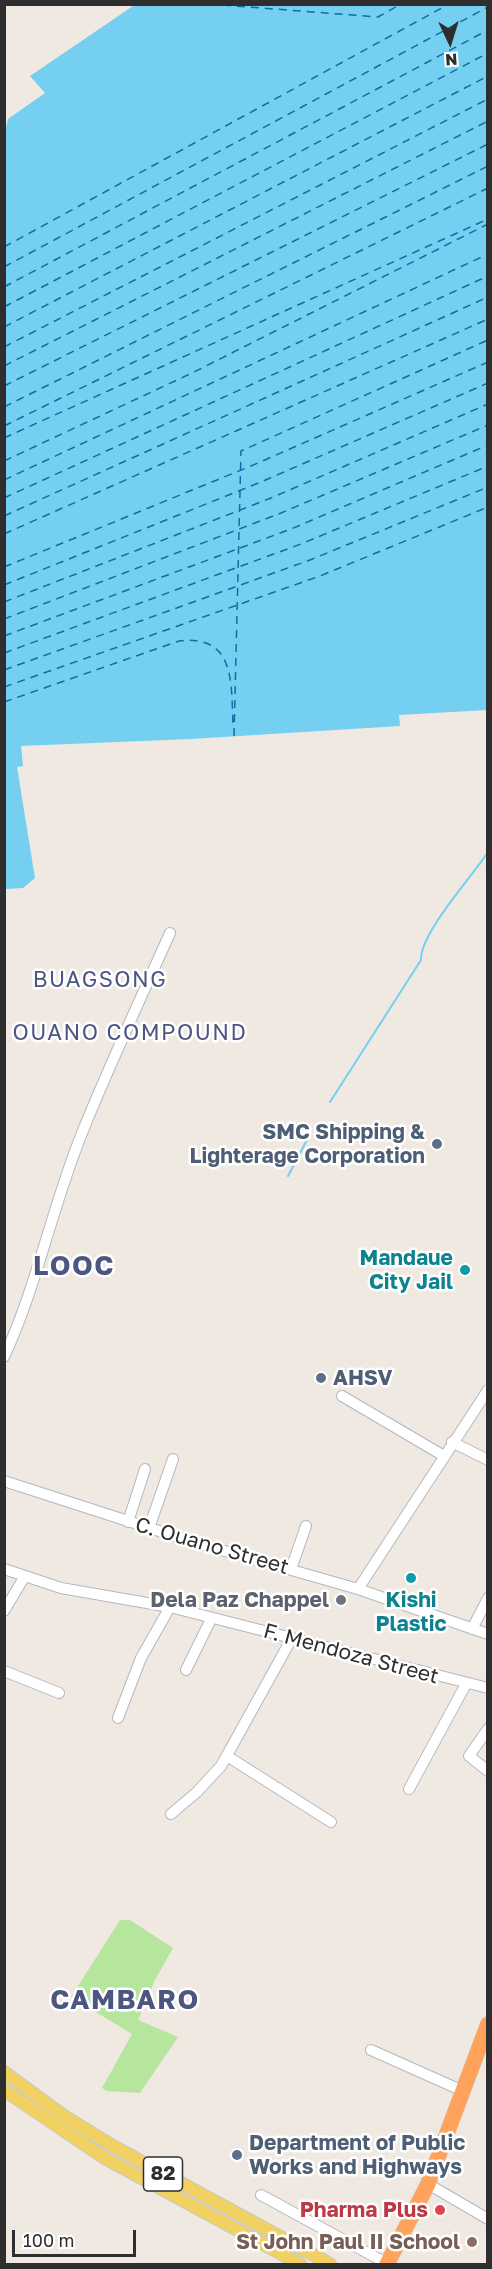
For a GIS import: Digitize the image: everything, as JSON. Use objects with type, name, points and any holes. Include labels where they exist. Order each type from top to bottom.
[{"type":"highway","points":[[387,2264],[428,2184],[463,2091],[482,2059],[488,2024]]},
{"type":"main road","name":"82","points":[[4,2072],[74,2122],[173,2180],[330,2265]]},
{"type":"main road","name":"82","points":[[4,2090],[103,2157],[300,2265]]},
{"type":"main road","points":[[166,2192],[173,2180]]},
{"type":"street","points":[[4,1358],[20,1323],[50,1223],[82,1132],[170,933]]},
{"type":"street","points":[[358,1589],[488,1390]]},
{"type":"street","points":[[342,1396],[444,1456]]},
{"type":"street","points":[[452,1442],[488,1460]]},
{"type":"street","points":[[149,1528],[173,1459]]},
{"type":"street","points":[[128,1522],[145,1469]]},
{"type":"street","name":"C. Ouano Street","points":[[4,1481],[128,1522],[358,1589],[488,1634]]},
{"type":"street","points":[[291,1569],[306,1526]]},
{"type":"street","name":"F. Mendoza Street","points":[[4,1569],[61,1588],[170,1607],[488,1688]]},
{"type":"street","points":[[4,1611],[25,1576]]},
{"type":"street","points":[[472,1629],[488,1598]]},
{"type":"street","points":[[118,1718],[141,1658],[170,1607]]},
{"type":"street","points":[[186,1670],[211,1619]]},
{"type":"street","points":[[171,1814],[197,1792],[224,1760],[292,1638]]},
{"type":"street","points":[[4,1671],[59,1693]]},
{"type":"street","points":[[409,1789],[466,1683]]},
{"type":"street","points":[[488,1729],[469,1756],[488,1771]]},
{"type":"street","points":[[224,1760],[331,1822]]},
{"type":"street","points":[[371,2050],[463,2091]]},
{"type":"street","points":[[428,2184],[488,2219]]},
{"type":"street","points":[[261,2195],[387,2264]]},
{"type":"green space","points":[[120,1920],[130,1920],[173,1948],[155,1980],[138,2020],[178,2037],[140,2093],[107,2091],[102,2088],[132,2034],[71,1997]]},
{"type":"water","points":[[136,4],[487,5],[487,710],[399,715],[400,726],[191,739],[21,746],[23,766],[17,767],[35,878],[23,888],[5,889],[5,132],[8,119],[45,93],[30,76]]},
{"type":"waterway","points":[[330,1102],[421,960],[429,935],[448,905],[488,852]]},
{"type":"waterway","points":[[288,1176],[308,1138]]},
{"type":"ferry route","points":[[209,4],[378,17],[401,4]]},
{"type":"ferry route","points":[[4,247],[449,4]]},
{"type":"ferry route","points":[[4,267],[488,7]]},
{"type":"ferry route","points":[[4,287],[488,30]]},
{"type":"ferry route","points":[[4,307],[488,53]]},
{"type":"ferry route","points":[[4,327],[488,76]]},
{"type":"ferry route","points":[[4,347],[488,99]]},
{"type":"ferry route","points":[[4,366],[488,121]]},
{"type":"ferry route","points":[[4,386],[488,144]]},
{"type":"ferry route","points":[[4,407],[488,166]]},
{"type":"ferry route","points":[[4,426],[488,188]]},
{"type":"ferry route","points":[[4,438],[488,219]]},
{"type":"ferry route","points":[[4,461],[192,373],[488,224]]},
{"type":"ferry route","points":[[4,480],[488,254]]},
{"type":"ferry route","points":[[4,498],[488,276]]},
{"type":"ferry route","points":[[4,516],[488,297]]},
{"type":"ferry route","points":[[4,534],[488,319]]},
{"type":"ferry route","points":[[234,736],[241,451],[488,340]]},
{"type":"ferry route","points":[[4,567],[251,466],[488,362]]},
{"type":"ferry route","points":[[4,585],[261,482],[488,383]]},
{"type":"ferry route","points":[[4,602],[271,498],[488,404]]},
{"type":"ferry route","points":[[4,619],[281,513],[488,425]]},
{"type":"ferry route","points":[[4,636],[291,529],[488,445]]},
{"type":"ferry route","points":[[4,653],[301,544],[488,466]]},
{"type":"ferry route","points":[[4,670],[310,560],[488,487]]},
{"type":"ferry route","points":[[4,687],[320,576],[488,507]]},
{"type":"ferry route","points":[[4,702],[179,641],[198,641],[211,645],[221,654],[227,665],[232,694],[233,725]]},
{"type":"place","name":"SMC Shipping & Lighterage Corporation","points":[[437,1144]]},
{"type":"place","name":"Mandaue City Jail","points":[[465,1270]]},
{"type":"place","name":"AHSV","points":[[321,1378]]},
{"type":"place","name":"Kishi Plastic","points":[[411,1578]]},
{"type":"place","name":"Dela Paz Chappel","points":[[341,1600]]},
{"type":"place","name":"Department of Public Works and Highways","points":[[237,2155]]},
{"type":"place","name":"Pharma Plus","points":[[440,2210]]},
{"type":"place","name":"St John Paul II School","points":[[472,2242]]},
{"type":"district","name":"BUAGSONG","points":[[100,980]]},
{"type":"district","name":"OUANO COMPOUND","points":[[130,1033]]},
{"type":"district","name":"LOOC","points":[[74,1266]]},
{"type":"district","name":"CAMBARO","points":[[125,2000]]}]
